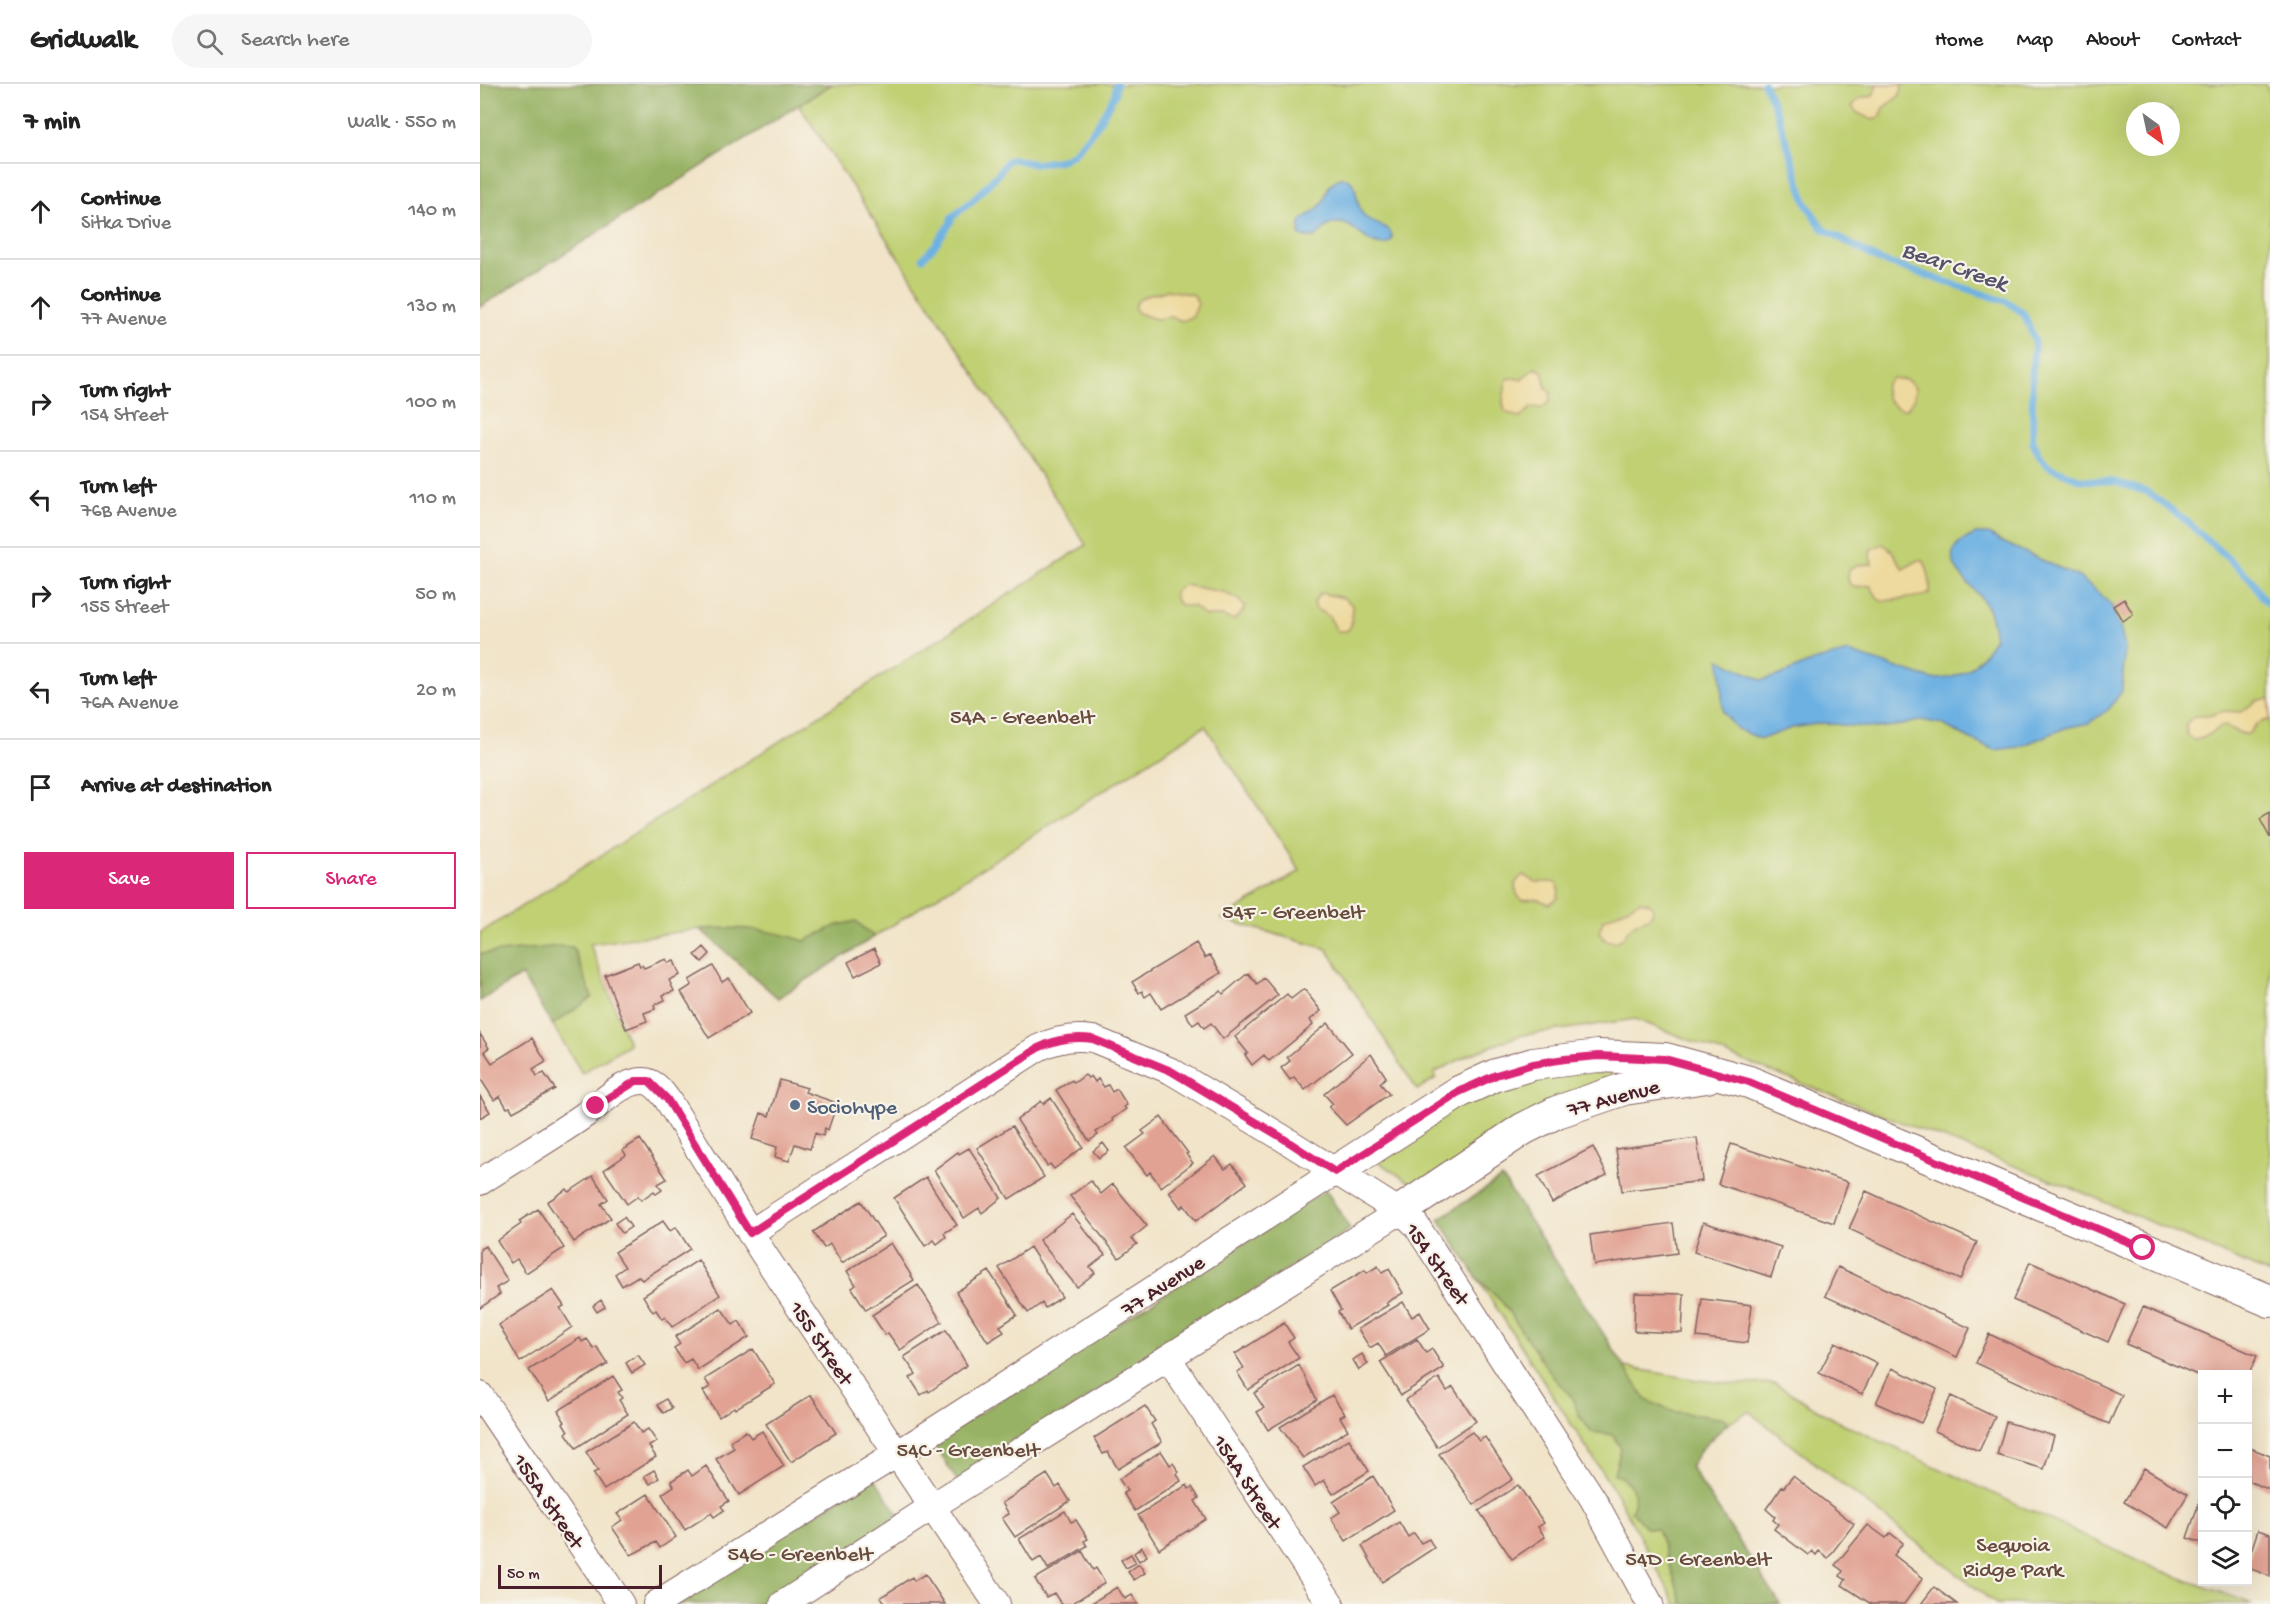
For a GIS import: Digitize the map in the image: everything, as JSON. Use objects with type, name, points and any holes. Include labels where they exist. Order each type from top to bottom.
[{"type":"street","name":"154 Street","points":[[750,1233],[1038,1048],[1054,1040],[1093,1039],[1171,1071],[1281,1137],[1416,1225],[1593,1499],[1650,1604]]},
{"type":"street","name":"77 Avenue","points":[[656,1604],[897,1454],[1459,1092],[1496,1075],[1533,1064],[1598,1056],[1665,1059],[1723,1075]]},
{"type":"street","name":"77 Avenue","points":[[783,1604],[933,1506],[1399,1212],[1523,1130],[1557,1112],[1624,1089],[1723,1075]]},
{"type":"street","points":[[1723,1075],[1749,1082],[2270,1301]]},
{"type":"street","name":"155 Street","points":[[480,1182],[626,1086],[636,1081],[649,1081],[660,1090],[671,1106],[750,1233],[997,1604]]},
{"type":"street","name":"154A Street","points":[[1168,1358],[1330,1604]]},
{"type":"street","name":"155A Street","points":[[480,1395],[621,1604]]},
{"type":"green space","points":[[480,84],[832,84],[480,307]]},
{"type":"green space","points":[[832,84],[2265,84],[2270,91],[2270,1274],[2084,1193],[1635,1019],[1518,1036],[1466,1056],[1434,1073],[1436,1078],[1417,1090],[1327,949],[1222,919],[1300,871],[1205,726],[778,998],[700,929],[590,944],[629,1044],[582,1073],[522,975],[480,1001],[480,933],[1086,545],[799,105]]},
{"type":"green space","points":[[856,921],[874,937],[778,998],[700,929],[753,929],[805,941],[835,926]]},
{"type":"green space","points":[[559,946],[573,947],[592,997],[553,1025],[521,975],[480,1001],[480,954]]},
{"type":"green space","points":[[1666,1066],[1418,1188],[1372,1158],[1465,1099],[1536,1072]]},
{"type":"green space","name":"Sequoia Ridge Park","points":[[1502,1178],[1625,1367],[1698,1380],[1736,1384],[1775,1383],[1831,1418],[2156,1569],[2253,1604],[1996,1604],[1748,1411],[1682,1454],[1780,1604],[1676,1604],[1617,1495],[1439,1219]]},
{"type":"green space","name":"54D - Greenbelt","points":[[1502,1178],[1646,1400],[1671,1411],[1725,1419],[1727,1424],[1701,1449],[1690,1467],[1780,1604],[1683,1604],[1657,1529],[1646,1528],[1631,1511],[1635,1499],[1632,1489],[1625,1480],[1614,1474],[1621,1449],[1614,1435],[1592,1432],[1580,1417],[1571,1396],[1553,1377],[1502,1302],[1478,1279],[1439,1219]]},
{"type":"green space","name":"54C - Greenbelt","points":[[1326,1190],[1350,1229],[958,1482],[933,1443]]},
{"type":"green space","name":"54G - Greenbelt","points":[[874,1477],[899,1516],[762,1604],[674,1604]]},
{"type":"sand","points":[[1877,84],[1901,84],[1902,89],[1899,96],[1884,108],[1880,117],[1872,120],[1856,112],[1852,106],[1860,98],[1873,96]]},
{"type":"sand","points":[[1167,290],[1194,295],[1198,304],[1193,316],[1182,321],[1171,317],[1156,319],[1138,313],[1134,307],[1140,299]]},
{"type":"sand","points":[[1535,368],[1542,371],[1546,388],[1551,393],[1549,402],[1541,408],[1532,407],[1520,418],[1505,412],[1503,402],[1506,381],[1510,378],[1521,379]]},
{"type":"sand","points":[[1892,378],[1907,380],[1915,388],[1914,399],[1907,409],[1898,408],[1888,399],[1885,385]]},
{"type":"sand","points":[[1883,544],[1892,551],[1903,569],[1923,560],[1929,577],[1929,594],[1881,601],[1870,585],[1856,587],[1850,584],[1849,570],[1856,565],[1872,564],[1871,549]]},
{"type":"sand","points":[[1184,585],[1223,592],[1239,600],[1245,607],[1241,614],[1233,620],[1222,616],[1205,616],[1193,606],[1182,606],[1176,601],[1174,592]]},
{"type":"sand","points":[[1320,593],[1344,598],[1352,605],[1351,626],[1347,631],[1337,631],[1329,616],[1316,609],[1314,602]]},
{"type":"sand","points":[[2270,699],[2270,719],[2257,724],[2248,734],[2222,726],[2200,739],[2194,740],[2187,733],[2186,724],[2194,716],[2208,716],[2224,711],[2241,712],[2256,701]]},
{"type":"sand","points":[[1524,875],[1535,882],[1556,883],[1559,891],[1558,898],[1549,904],[1537,899],[1522,900],[1517,895],[1515,884]]},
{"type":"sand","points":[[1640,901],[1649,903],[1653,907],[1651,915],[1629,928],[1619,940],[1605,940],[1599,932],[1603,920]]},
{"type":"water","points":[[1340,178],[1347,178],[1351,181],[1356,191],[1359,207],[1365,217],[1390,231],[1392,240],[1388,244],[1380,245],[1373,242],[1340,223],[1329,225],[1314,238],[1299,235],[1300,222],[1320,206],[1330,185]]},
{"type":"water","points":[[1976,534],[1989,534],[2077,576],[2111,605],[2125,647],[2122,691],[2109,709],[2089,723],[2065,728],[2019,747],[1995,750],[1942,724],[1922,720],[1876,728],[1821,723],[1792,728],[1761,739],[1737,729],[1723,712],[1720,659],[1761,680],[1778,676],[1813,661],[1848,652],[1932,679],[1954,677],[1970,668],[1995,638],[1986,605],[1962,577],[1953,559],[1954,550],[1961,542]]},
{"type":"building","points":[[2124,599],[2133,614],[2123,621],[2113,606]]},
{"type":"building","points":[[2270,813],[2270,838],[2260,819]]},
{"type":"building","points":[[1196,943],[1205,958],[1210,955],[1221,973],[1161,1009],[1151,993],[1145,997],[1142,991],[1139,993],[1132,982]]},
{"type":"building","points":[[704,947],[710,954],[702,962],[695,955]]},
{"type":"building","points":[[874,949],[881,963],[855,976],[848,962]]},
{"type":"building","points":[[666,959],[668,963],[674,961],[680,975],[669,980],[674,991],[663,995],[665,1000],[654,1005],[655,1009],[644,1013],[647,1021],[626,1029],[605,975],[638,962],[644,968]]},
{"type":"building","points":[[713,966],[722,982],[729,978],[750,1013],[709,1038],[681,992],[692,985],[689,980]]},
{"type":"building","points":[[1248,973],[1257,984],[1264,978],[1278,995],[1223,1039],[1211,1023],[1204,1028],[1199,1021],[1193,1025],[1185,1013],[1221,991],[1223,994]]},
{"type":"building","points":[[1304,989],[1321,1011],[1310,1020],[1313,1025],[1269,1061],[1264,1055],[1252,1065],[1245,1055],[1248,1053],[1235,1037],[1287,994],[1291,999]]},
{"type":"building","points":[[1328,1023],[1352,1053],[1305,1090],[1294,1077],[1290,1080],[1281,1068],[1290,1061],[1287,1057]]},
{"type":"building","points":[[480,1034],[489,1048],[484,1051],[492,1063],[532,1038],[546,1061],[533,1069],[537,1076],[544,1073],[555,1089],[513,1112],[510,1107],[507,1108],[500,1096],[494,1100],[480,1078]]},
{"type":"building","points":[[1371,1054],[1386,1077],[1380,1083],[1389,1094],[1346,1125],[1329,1107],[1333,1104],[1324,1094]]},
{"type":"building","points":[[1085,1075],[1088,1078],[1091,1076],[1095,1082],[1098,1079],[1104,1087],[1108,1085],[1112,1092],[1117,1089],[1127,1105],[1124,1107],[1126,1109],[1096,1132],[1098,1135],[1089,1141],[1056,1090],[1072,1080],[1074,1083]]},
{"type":"building","points":[[780,1080],[807,1088],[805,1092],[837,1103],[828,1130],[825,1128],[823,1136],[815,1133],[810,1149],[795,1144],[789,1161],[775,1157],[777,1147],[752,1139],[761,1113],[769,1116]]},
{"type":"building","points":[[480,1096],[490,1112],[480,1118]]},
{"type":"building","points":[[1051,1098],[1083,1147],[1054,1169],[1050,1164],[1047,1166],[1017,1120],[1041,1101],[1043,1104]]},
{"type":"building","points":[[1161,1117],[1193,1163],[1161,1187],[1150,1172],[1147,1175],[1126,1148],[1145,1134],[1142,1131]]},
{"type":"building","points":[[1012,1126],[1044,1177],[1009,1199],[977,1148]]},
{"type":"building","points":[[1697,1138],[1702,1181],[1622,1191],[1616,1149]]},
{"type":"building","points":[[640,1139],[667,1179],[658,1184],[662,1190],[656,1194],[654,1191],[641,1200],[638,1196],[627,1204],[604,1170],[626,1155],[623,1150]]},
{"type":"building","points":[[1103,1143],[1109,1151],[1099,1158],[1093,1151]]},
{"type":"building","points":[[1731,1144],[1848,1182],[1834,1223],[1718,1184]]},
{"type":"building","points":[[1593,1147],[1607,1175],[1552,1203],[1538,1176]]},
{"type":"building","points":[[969,1148],[1001,1198],[982,1213],[979,1208],[964,1218],[934,1170],[958,1152],[959,1154]]},
{"type":"building","points":[[1215,1156],[1225,1169],[1232,1164],[1247,1183],[1196,1221],[1184,1205],[1181,1208],[1169,1192]]},
{"type":"building","points":[[593,1176],[608,1199],[601,1204],[611,1218],[574,1242],[547,1202],[567,1189],[569,1192]]},
{"type":"building","points":[[926,1177],[957,1225],[944,1233],[946,1237],[937,1244],[934,1240],[925,1246],[894,1198]]},
{"type":"building","points":[[1091,1181],[1101,1194],[1113,1184],[1147,1226],[1132,1238],[1137,1244],[1119,1258],[1070,1196]]},
{"type":"building","points":[[1866,1191],[1977,1242],[1960,1280],[1849,1229]]},
{"type":"building","points":[[861,1201],[884,1236],[842,1263],[830,1244],[824,1248],[813,1232]]},
{"type":"building","points":[[538,1209],[564,1248],[526,1273],[517,1259],[511,1263],[497,1241],[521,1224],[519,1221]]},
{"type":"building","points":[[1072,1214],[1105,1255],[1090,1267],[1095,1273],[1077,1287],[1039,1240]]},
{"type":"building","points":[[624,1217],[631,1227],[622,1233],[615,1223]]},
{"type":"building","points":[[663,1221],[670,1231],[676,1227],[690,1249],[642,1280],[638,1276],[622,1286],[615,1274],[625,1267],[615,1252]]},
{"type":"building","points":[[1703,1222],[1781,1247],[1771,1277],[1694,1252]]},
{"type":"building","points":[[1673,1223],[1677,1253],[1594,1265],[1590,1235]]},
{"type":"building","points":[[891,1243],[914,1280],[866,1310],[852,1288],[856,1285],[847,1271]]},
{"type":"building","points":[[485,1246],[508,1281],[496,1288],[500,1294],[480,1308],[480,1249]]},
{"type":"building","points":[[1030,1247],[1062,1297],[1045,1308],[1042,1303],[1028,1313],[999,1268]]},
{"type":"building","points":[[698,1260],[720,1295],[672,1327],[665,1317],[662,1319],[656,1310],[653,1312],[643,1296]]},
{"type":"building","points":[[2030,1262],[2125,1304],[2108,1342],[2013,1300]]},
{"type":"building","points":[[1378,1266],[1382,1273],[1389,1269],[1403,1293],[1386,1303],[1388,1305],[1348,1329],[1338,1312],[1341,1310],[1330,1291],[1365,1270],[1367,1273]]},
{"type":"building","points":[[1838,1267],[1970,1328],[1957,1357],[1825,1296]]},
{"type":"building","points":[[989,1271],[1017,1315],[1000,1326],[1004,1332],[988,1342],[956,1292]]},
{"type":"building","points":[[918,1285],[942,1322],[900,1350],[888,1333],[885,1335],[872,1315]]},
{"type":"building","points":[[553,1290],[564,1306],[560,1308],[572,1327],[520,1362],[499,1325]]},
{"type":"building","points":[[1635,1293],[1684,1294],[1682,1333],[1634,1331]]},
{"type":"building","points":[[1702,1299],[1752,1305],[1747,1343],[1697,1337]]},
{"type":"building","points":[[601,1300],[605,1307],[597,1312],[593,1306]]},
{"type":"building","points":[[1403,1302],[1412,1317],[1420,1312],[1430,1329],[1386,1356],[1378,1343],[1370,1348],[1358,1329]]},
{"type":"building","points":[[2143,1307],[2257,1356],[2251,1370],[2198,1370],[2198,1375],[2126,1344]]},
{"type":"building","points":[[721,1308],[733,1325],[739,1321],[749,1337],[698,1370],[691,1359],[684,1363],[674,1348],[680,1344],[675,1337]]},
{"type":"building","points":[[1284,1323],[1294,1338],[1288,1342],[1299,1358],[1248,1390],[1237,1372],[1244,1368],[1235,1354]]},
{"type":"building","points":[[946,1330],[967,1365],[929,1392],[928,1390],[921,1395],[910,1378],[916,1374],[904,1357]]},
{"type":"building","points":[[1989,1334],[2122,1395],[2109,1424],[1976,1363]]},
{"type":"building","points":[[580,1338],[582,1342],[587,1339],[594,1349],[597,1347],[608,1364],[549,1401],[529,1370]]},
{"type":"building","points":[[1417,1339],[1426,1353],[1432,1349],[1444,1368],[1401,1395],[1380,1362]]},
{"type":"building","points":[[1835,1342],[1877,1363],[1862,1394],[1819,1373]]},
{"type":"building","points":[[753,1349],[775,1384],[719,1417],[703,1391],[710,1387],[705,1379]]},
{"type":"building","points":[[1362,1354],[1368,1364],[1359,1370],[1353,1360]]},
{"type":"building","points":[[638,1355],[645,1365],[632,1373],[626,1363]]},
{"type":"building","points":[[1299,1365],[1317,1400],[1268,1430],[1257,1412],[1264,1408],[1254,1393]]},
{"type":"building","points":[[1892,1368],[1937,1389],[1921,1423],[1876,1403]]},
{"type":"building","points":[[613,1376],[622,1390],[618,1392],[622,1398],[619,1400],[628,1414],[576,1448],[566,1433],[568,1431],[563,1423],[565,1422],[558,1411]]},
{"type":"building","points":[[1439,1378],[1447,1391],[1453,1387],[1476,1421],[1437,1447],[1406,1400]]},
{"type":"building","points":[[811,1395],[836,1433],[791,1462],[766,1424]]},
{"type":"building","points":[[1332,1395],[1345,1414],[1340,1417],[1348,1430],[1303,1458],[1280,1427]]},
{"type":"building","points":[[1951,1396],[1995,1417],[1979,1451],[1935,1431]]},
{"type":"building","points":[[666,1399],[672,1408],[664,1413],[658,1405]]},
{"type":"building","points":[[1145,1406],[1155,1421],[1151,1424],[1162,1442],[1118,1469],[1108,1452],[1103,1454],[1094,1438]]},
{"type":"building","points":[[634,1422],[641,1433],[648,1429],[657,1442],[649,1446],[656,1457],[604,1490],[593,1473],[598,1471],[586,1452]]},
{"type":"building","points":[[2006,1422],[2054,1436],[2044,1469],[1997,1455]]},
{"type":"building","points":[[746,1431],[751,1438],[762,1431],[784,1466],[739,1495],[716,1459],[734,1448],[730,1441]]},
{"type":"building","points":[[1472,1432],[1479,1441],[1485,1437],[1513,1479],[1474,1505],[1439,1454]]},
{"type":"building","points":[[1349,1439],[1369,1471],[1333,1494],[1324,1480],[1315,1486],[1303,1467]]},
{"type":"building","points":[[2252,1449],[2270,1456],[2270,1490],[2252,1483]]},
{"type":"building","points":[[1161,1451],[1170,1465],[1173,1463],[1179,1472],[1177,1474],[1181,1481],[1135,1511],[1123,1493],[1127,1491],[1119,1479]]},
{"type":"building","points":[[706,1466],[729,1501],[721,1506],[724,1510],[714,1517],[711,1513],[685,1530],[662,1494],[674,1486],[671,1481],[688,1470],[692,1476]]},
{"type":"building","points":[[2144,1468],[2188,1494],[2168,1528],[2124,1502]]},
{"type":"building","points":[[654,1470],[659,1478],[650,1484],[644,1476]]},
{"type":"building","points":[[1047,1474],[1056,1488],[1060,1485],[1070,1501],[1015,1537],[1002,1518],[1009,1514],[1002,1503]]},
{"type":"building","points":[[1373,1476],[1394,1510],[1346,1541],[1331,1518],[1340,1512],[1333,1502]]},
{"type":"building","points":[[1793,1476],[1854,1524],[1828,1558],[1819,1551],[1816,1555],[1812,1551],[1808,1555],[1774,1529],[1778,1524],[1773,1520],[1775,1517],[1766,1509],[1782,1486],[1784,1487]]},
{"type":"building","points":[[1187,1485],[1189,1489],[1192,1487],[1199,1498],[1195,1501],[1206,1519],[1159,1549],[1138,1515]]},
{"type":"building","points":[[1518,1485],[1544,1523],[1538,1527],[1545,1537],[1512,1559],[1479,1511]]},
{"type":"building","points":[[648,1494],[676,1537],[660,1548],[656,1542],[631,1555],[612,1527],[622,1520],[617,1514]]},
{"type":"building","points":[[2198,1506],[2198,1542],[2187,1538]]},
{"type":"building","points":[[1065,1511],[1071,1522],[1076,1520],[1088,1539],[1084,1541],[1087,1546],[1048,1569],[1041,1557],[1033,1562],[1019,1539]]},
{"type":"building","points":[[1399,1522],[1408,1537],[1414,1533],[1421,1543],[1429,1539],[1434,1548],[1382,1582],[1362,1546]]},
{"type":"building","points":[[1868,1525],[1886,1538],[1890,1533],[1903,1543],[1894,1555],[1923,1578],[1904,1604],[1871,1604],[1842,1585],[1846,1580],[1840,1576],[1843,1571],[1835,1565]]},
{"type":"building","points":[[2258,1530],[2270,1534],[2270,1576],[2252,1569],[2252,1548]]},
{"type":"building","points":[[1142,1547],[1147,1556],[1139,1561],[1134,1553]]},
{"type":"building","points":[[1082,1551],[1093,1570],[1096,1568],[1105,1583],[1071,1604],[1061,1604],[1054,1593],[1046,1597],[1035,1579]]},
{"type":"building","points":[[1131,1554],[1136,1563],[1126,1568],[1121,1560]]},
{"type":"building","points":[[1139,1564],[1145,1573],[1134,1580],[1128,1572]]},
{"type":"building","points":[[925,1574],[945,1604],[886,1604],[881,1597],[912,1577],[914,1581]]},
{"type":"building","points":[[1117,1587],[1125,1599],[1132,1595],[1138,1604],[1090,1604]]},
{"type":"building","points":[[1934,1587],[1957,1604],[1921,1604]]},
{"type":"waterway","points":[[923,258],[935,245],[951,222],[951,218],[972,201],[1007,161],[1014,159],[1034,164],[1062,160],[1073,154],[1096,127],[1115,94],[1117,84]]},
{"type":"waterway","name":"Bear Creek","points":[[1764,84],[1777,113],[1806,203],[1822,228],[1879,260],[2008,302],[2024,314],[2035,341],[2032,372],[2033,443],[2039,456],[2049,467],[2081,480],[2115,482],[2147,492],[2184,519],[2252,580],[2261,596],[2270,605]]},
{"type":"place","name":"Sociohype","points":[[795,1105]]},
{"type":"route","points":[[596,1106],[636,1081],[649,1081],[654,1085],[667,1099],[750,1233],[1038,1048],[1054,1040],[1082,1037],[1093,1039],[1162,1066],[1335,1172],[1459,1092],[1496,1075],[1533,1064],[1565,1059],[1628,1056],[1665,1059],[1749,1082],[2143,1248]]},
{"type":"park label","name":"54A - Greenbelt","points":[[1022,715]]},
{"type":"park label","name":"54F - Greenbelt","points":[[1293,910]]}]
